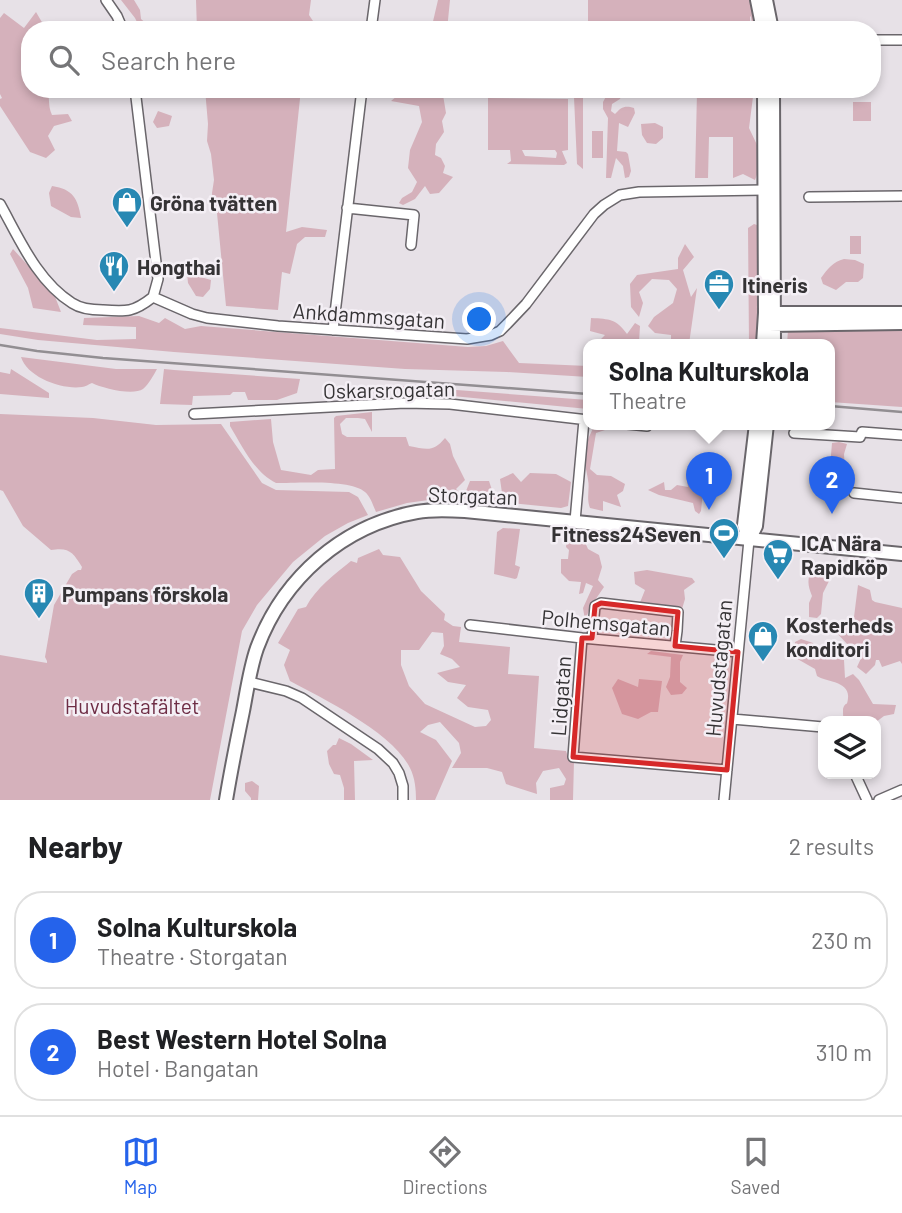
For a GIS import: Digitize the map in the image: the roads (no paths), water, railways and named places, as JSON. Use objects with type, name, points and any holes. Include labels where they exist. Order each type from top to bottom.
[{"type":"street","points":[[106,0],[119,21]]},
{"type":"street","points":[[372,21],[375,0]]},
{"type":"street","points":[[757,0],[761,21]]},
{"type":"street","points":[[766,0],[770,21]]},
{"type":"street","points":[[881,40],[902,40]]},
{"type":"street","points":[[0,204],[36,266],[57,291],[73,304],[89,309],[121,312],[136,309],[153,297],[158,279],[136,98]]},
{"type":"street","points":[[333,330],[361,98]]},
{"type":"street","points":[[765,98],[770,190]]},
{"type":"street","points":[[773,339],[770,319],[770,190],[774,98]]},
{"type":"street","name":"Ankdammsgatan","points":[[153,297],[207,318],[276,326],[467,339],[491,335],[500,331],[526,304],[594,214],[620,195],[639,192],[770,190]]},
{"type":"street","points":[[809,197],[902,196]]},
{"type":"street","points":[[347,208],[414,215],[411,245]]},
{"type":"street","points":[[770,319],[902,313]]},
{"type":"street","points":[[770,319],[902,324]]},
{"type":"street","points":[[764,339],[770,319]]},
{"type":"street","name":"Oskarsrogatan","points":[[194,414],[405,403],[450,404],[583,420]]},
{"type":"street","name":"Oskarsrogatan","points":[[575,521],[585,430]]},
{"type":"street","name":"Huvudstagatan","points":[[724,800],[749,540],[744,525],[755,430]]},
{"type":"street","name":"Huvudstagatan","points":[[749,540],[757,526],[767,430]]},
{"type":"street","points":[[794,433],[860,437],[862,432],[902,435]]},
{"type":"street","points":[[854,493],[902,498]]},
{"type":"street","name":"Storgatan","points":[[226,800],[248,682],[256,651],[268,622],[279,603],[330,548],[356,532],[385,520],[421,511],[465,510],[902,554]]},
{"type":"street","name":"Lidgatan","points":[[675,646],[678,612],[601,603],[595,606],[587,638],[573,757],[727,771]]},
{"type":"street","name":"Polhemsgatan","points":[[470,625],[738,652]]},
{"type":"street","points":[[248,682],[270,686],[302,698],[378,749],[399,773],[403,800]]},
{"type":"street","points":[[732,719],[818,727]]},
{"type":"street","points":[[857,779],[867,800]]},
{"type":"street","points":[[879,800],[902,790]]},
{"type":"railway","points":[[0,345],[103,358],[583,394]]},
{"type":"railway","points":[[835,406],[902,412]]},
{"type":"place","name":"Gröna tvätten","points":[[127,229]]},
{"type":"place","name":"Hongthai","points":[[114,293]]},
{"type":"place","name":"Itineris","points":[[719,311]]},
{"type":"place","name":"Solna Kulturskola","points":[[709,510]]},
{"type":"place","name":"Best Western Hotel Solna","points":[[832,514]]},
{"type":"place","name":"Fitness24Seven","points":[[724,560]]},
{"type":"place","name":"ICA Nära Rapidköp","points":[[778,581]]},
{"type":"place","name":"Pumpans förskola","points":[[39,620]]},
{"type":"place","name":"Kosterheds konditori","points":[[763,663]]},
{"type":"park label","name":"Huvudstafältet","points":[[132,705]]}]
